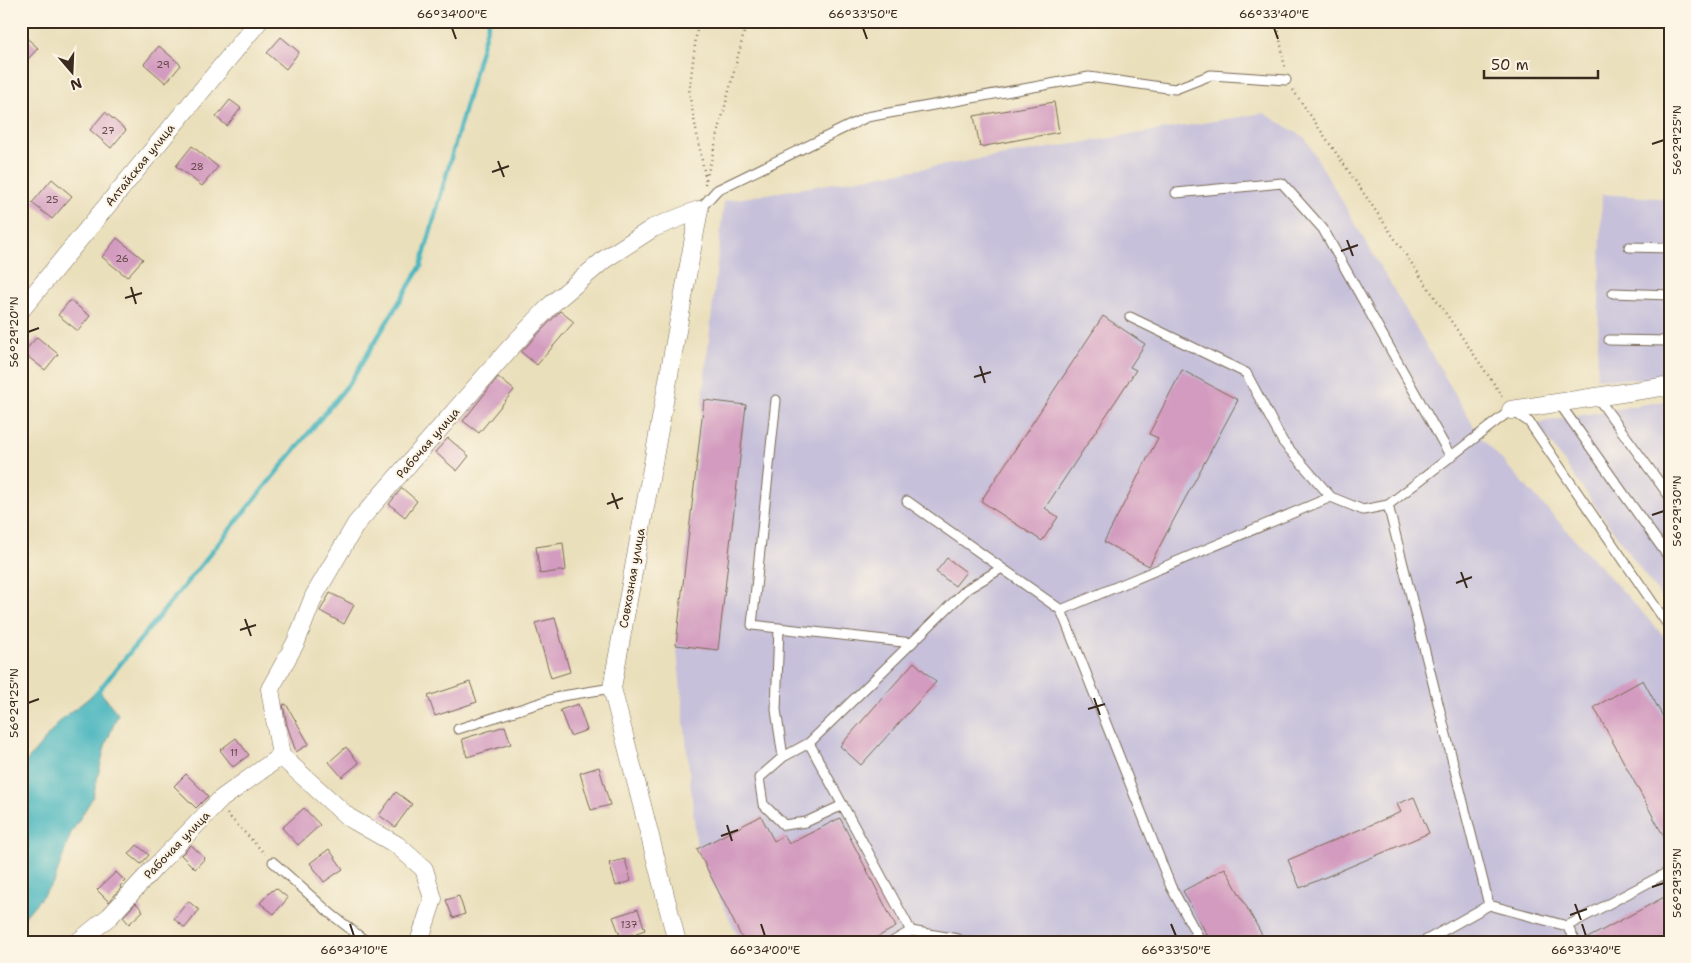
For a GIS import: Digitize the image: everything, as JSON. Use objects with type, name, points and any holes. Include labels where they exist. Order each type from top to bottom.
[{"type":"street","name":"Алтайская улица","points":[[21,310],[259,21]]},
{"type":"street","name":"Совхозная улица","points":[[677,942],[612,688],[699,210]]},
{"type":"street","name":"Рабочая улица","points":[[78,942],[110,916],[217,804],[281,756],[270,689],[296,642],[314,596],[356,524],[510,348],[552,304],[605,259],[653,228],[699,210]]},
{"type":"street","points":[[1511,410],[1597,397],[1667,392]]},
{"type":"street","points":[[281,756],[348,817],[398,845],[424,869],[433,899],[419,942]]},
{"type":"lane","points":[[699,210],[717,190],[867,117],[1089,77],[1175,89],[1211,75],[1286,80]]},
{"type":"lane","points":[[1176,193],[1282,183],[1323,229],[1451,457]]},
{"type":"lane","points":[[1629,247],[1670,248]]},
{"type":"lane","points":[[1614,293],[1670,295]]},
{"type":"lane","points":[[1130,317],[1246,373],[1283,442],[1331,497],[1363,510],[1388,505],[1511,410],[1529,422],[1670,628]]},
{"type":"lane","points":[[1609,340],[1670,341]]},
{"type":"lane","points":[[1597,397],[1670,496]]},
{"type":"lane","points":[[776,400],[752,625],[912,643]]},
{"type":"lane","points":[[1559,403],[1670,559]]},
{"type":"lane","points":[[1061,610],[1331,497]]},
{"type":"lane","points":[[908,501],[1061,610],[1171,887],[1201,942]]},
{"type":"lane","points":[[1388,505],[1490,904]]},
{"type":"lane","points":[[843,805],[806,822],[784,825],[763,804],[759,778],[783,757],[809,743],[967,589],[1002,568]]},
{"type":"lane","points":[[779,628],[776,710],[783,757]]},
{"type":"lane","points":[[458,729],[562,696],[612,688]]},
{"type":"lane","points":[[809,743],[911,930]]},
{"type":"lane","points":[[273,862],[331,914],[367,942]]},
{"type":"lane","points":[[1423,942],[1490,904],[1567,926],[1670,871]]},
{"type":"lane","points":[[1567,926],[1576,942]]},
{"type":"lane","points":[[892,942],[911,930],[958,939],[961,942]]},
{"type":"path","points":[[698,21],[689,93],[706,182]]},
{"type":"path","points":[[699,210],[747,21]]},
{"type":"path","points":[[1277,21],[1286,80],[1511,410]]},
{"type":"path","points":[[217,804],[273,862]]},
{"type":"shaded area","points":[[1264,113],[1305,138],[1479,435],[1670,645],[1670,942],[740,942],[697,849],[676,641],[724,201]]},
{"type":"shaded area","points":[[1602,194],[1670,199],[1670,381],[1597,378]]},
{"type":"shaded area","points":[[1670,400],[1670,610],[1536,423]]},
{"type":"water","points":[[99,690],[118,714],[105,746],[93,797],[71,833],[54,882],[21,921],[21,768],[62,719]]},
{"type":"building","points":[[21,33],[38,48],[21,67]]},
{"type":"building","points":[[281,37],[299,52],[286,69],[267,53]]},
{"type":"building","points":[[159,46],[181,65],[166,83],[144,64]]},
{"type":"building","points":[[230,100],[241,108],[227,126],[216,117]]},
{"type":"building","points":[[1054,102],[1059,132],[980,147],[974,116]]},
{"type":"building","points":[[105,112],[126,130],[111,148],[90,130]]},
{"type":"building","points":[[192,146],[218,167],[202,186],[176,166]]},
{"type":"building","points":[[52,179],[72,196],[52,219],[32,203]]},
{"type":"building","points":[[117,238],[143,259],[127,277],[102,257]]},
{"type":"building","points":[[70,300],[90,316],[78,331],[58,315]]},
{"type":"building","points":[[560,311],[574,322],[537,365],[521,352]]},
{"type":"building","points":[[1103,316],[1145,344],[1130,367],[1136,370],[1045,508],[1058,517],[1042,541],[981,501]]},
{"type":"building","points":[[37,337],[58,354],[45,370],[23,353]]},
{"type":"building","points":[[1182,370],[1238,400],[1149,566],[1104,542],[1158,438],[1149,434]]},
{"type":"building","points":[[498,377],[514,390],[479,433],[463,421]]},
{"type":"building","points":[[704,400],[746,405],[718,650],[676,645]]},
{"type":"building","points":[[448,438],[469,456],[457,471],[435,452]]},
{"type":"building","points":[[402,488],[417,501],[405,517],[389,504]]},
{"type":"building","points":[[563,543],[566,570],[540,574],[536,547]]},
{"type":"building","points":[[947,558],[966,572],[955,586],[936,572]]},
{"type":"building","points":[[330,593],[354,605],[344,624],[320,611]]},
{"type":"building","points":[[555,618],[570,672],[551,678],[535,623]]},
{"type":"building","points":[[914,662],[936,682],[861,765],[840,746]]},
{"type":"building","points":[[1643,680],[1670,730],[1670,848],[1594,707]]},
{"type":"building","points":[[470,682],[477,702],[435,716],[428,696]]},
{"type":"building","points":[[286,704],[309,744],[296,752],[287,725],[283,705]]},
{"type":"building","points":[[578,704],[587,730],[570,736],[560,710]]},
{"type":"building","points":[[505,726],[511,744],[467,757],[462,739]]},
{"type":"building","points":[[236,738],[249,755],[233,767],[220,750]]},
{"type":"building","points":[[346,747],[359,763],[342,777],[329,762]]},
{"type":"building","points":[[599,767],[610,805],[591,810],[580,773]]},
{"type":"building","points":[[186,774],[208,796],[196,808],[174,786]]},
{"type":"building","points":[[396,792],[412,804],[395,827],[379,815]]},
{"type":"building","points":[[1414,797],[1429,833],[1300,888],[1288,860],[1401,812],[1397,804]]},
{"type":"building","points":[[304,808],[320,825],[298,845],[282,828]]},
{"type":"building","points":[[761,816],[774,841],[784,835],[789,844],[840,818],[896,927],[868,942],[744,942],[697,849]]},
{"type":"building","points":[[137,845],[149,855],[141,864],[129,854]]},
{"type":"building","points":[[191,845],[205,858],[195,869],[181,855]]},
{"type":"building","points":[[329,849],[343,869],[324,882],[310,863]]},
{"type":"building","points":[[625,859],[631,881],[616,886],[609,863]]},
{"type":"building","points":[[1225,868],[1266,942],[1211,942],[1183,891]]},
{"type":"building","points":[[116,872],[125,881],[109,902],[97,890]]},
{"type":"building","points":[[276,888],[288,898],[274,914],[260,903]]},
{"type":"building","points":[[1670,894],[1670,942],[1582,942],[1582,941]]},
{"type":"building","points":[[459,896],[465,914],[453,918],[446,900]]},
{"type":"building","points":[[188,901],[199,910],[185,928],[174,919]]},
{"type":"building","points":[[136,903],[143,911],[129,924],[123,917]]},
{"type":"building","points":[[638,909],[645,930],[621,938],[613,917]]},
{"type":"waterway","points":[[95,695],[351,381],[421,266],[489,21]]}]
